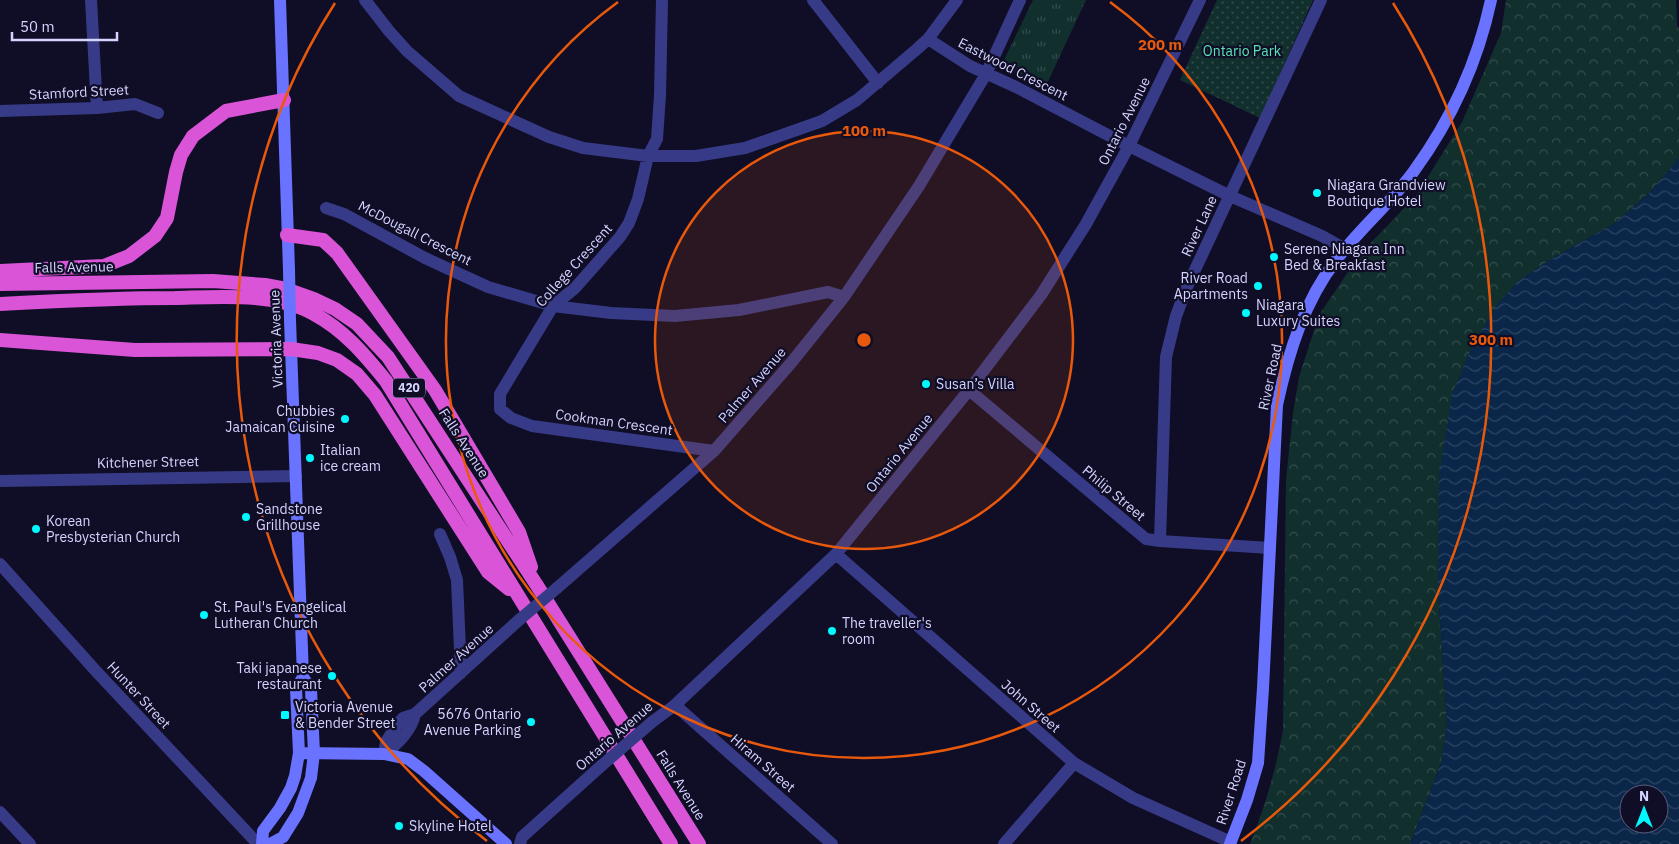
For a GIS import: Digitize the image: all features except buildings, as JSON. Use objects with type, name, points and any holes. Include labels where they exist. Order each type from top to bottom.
[{"type":"highway","points":[[0,270],[104,266],[129,256],[155,236],[167,218],[181,156],[193,136],[226,111],[284,100]]},
{"type":"highway","points":[[287,235],[323,240],[337,253],[382,314],[435,390],[519,532],[538,587]]},
{"type":"highway","name":"Falls Avenue","points":[[0,284],[237,282],[286,289],[335,309],[357,324],[388,357],[538,587],[699,844]]},
{"type":"highway","name":"420","points":[[0,304],[136,298],[244,297],[286,304],[313,313],[349,338],[386,381],[671,844]]},
{"type":"highway","points":[[0,340],[135,350],[291,349],[318,353],[337,360],[357,374],[375,395],[488,572],[518,596]]},
{"type":"main road","name":"Victoria Avenue","points":[[262,844],[263,831],[280,808],[295,776],[298,753],[296,689],[303,677],[280,0]]},
{"type":"main road","name":"River Road","points":[[1230,843],[1247,800],[1258,763],[1277,405],[1287,360],[1294,339],[1326,274],[1346,248],[1414,172],[1436,136],[1468,77],[1487,20],[1491,0]]},
{"type":"main road","name":"Victoria Avenue","points":[[270,844],[282,837],[298,813],[311,778],[314,753],[312,689],[303,677]]},
{"type":"main road","points":[[298,753],[384,754],[408,759],[506,844]]},
{"type":"street","points":[[90,0],[96,108]]},
{"type":"street","points":[[365,0],[406,51],[459,96],[549,137],[582,148],[648,156],[696,156],[745,148],[822,121],[857,100],[928,39],[957,0]]},
{"type":"street","name":"College Crescent","points":[[511,418],[500,409],[500,394],[553,306],[575,288],[620,237],[629,222],[638,199],[648,156],[657,140],[662,0]]},
{"type":"street","points":[[813,0],[878,83]]},
{"type":"street","name":"Palmer Avenue","points":[[384,754],[386,742],[403,718],[415,714],[519,620],[714,451],[791,363],[844,297],[919,186],[986,74],[1020,0]]},
{"type":"street","name":"Ontario Avenue","points":[[520,844],[522,837],[652,722],[675,705],[836,554],[969,390],[1041,295],[1086,224],[1129,146],[1200,0]]},
{"type":"street","name":"River Lane","points":[[1160,541],[1166,357],[1176,316],[1186,288],[1322,0]]},
{"type":"street","name":"Eastwood Crescent","points":[[928,39],[946,52],[986,74],[1016,87],[1129,146],[1230,196],[1346,248]]},
{"type":"street","name":"Stamford Street","points":[[0,110],[96,108],[135,104],[158,113]]},
{"type":"street","name":"McDougall Crescent","points":[[326,208],[344,214],[425,258],[488,287],[553,306],[611,314],[675,316],[739,310],[828,292],[844,297]]},
{"type":"street","name":"Philip Street","points":[[969,390],[1135,531],[1146,538],[1160,541],[1270,548]]},
{"type":"street","name":"Cookman Crescent","points":[[511,418],[532,426],[714,451]]},
{"type":"street","name":"Kitchener Street","points":[[0,481],[296,476]]},
{"type":"street","points":[[440,534],[457,580],[461,673]]},
{"type":"street","name":"John Street","points":[[836,554],[1074,763],[1133,798],[1230,843]]},
{"type":"street","name":"Hunter Street","points":[[0,564],[258,844]]},
{"type":"street","name":"Hiram Street","points":[[675,705],[832,844]]},
{"type":"street","points":[[1004,844],[1074,763]]},
{"type":"street","points":[[0,812],[30,844]]},
{"type":"green space","points":[[1033,0],[1086,0],[1044,90],[1005,67],[1005,58]]},
{"type":"green space","name":"Ontario Park","points":[[1217,0],[1313,0],[1260,118],[1180,80]]},
{"type":"green space","points":[[1506,0],[1676,0],[1679,30],[1679,158],[1651,191],[1615,223],[1548,261],[1517,282],[1438,590],[1447,724],[1441,763],[1410,844],[1250,844],[1270,788],[1283,730],[1286,480],[1299,377],[1319,315],[1361,253],[1416,196],[1462,122],[1501,33]]},
{"type":"water","points":[[1679,158],[1679,844],[1410,844],[1441,763],[1447,724],[1438,590],[1439,476],[1452,394],[1472,346],[1498,303],[1517,282],[1548,261],[1615,223],[1651,191]]},
{"type":"place","name":"Niagara Grandview Boutique Hotel","points":[[1317,193]]},
{"type":"place","name":"Serene Niagara Inn Bed & Breakfast","points":[[1274,257]]},
{"type":"place","name":"River Road Apartments","points":[[1258,286]]},
{"type":"place","name":"Niagara Luxury Suites","points":[[1246,313]]},
{"type":"place","name":"Susan’s Villa","points":[[926,384]]},
{"type":"place","name":"Chubbies Jamaican Cuisine","points":[[345,419]]},
{"type":"place","name":"Italian ice cream","points":[[310,458]]},
{"type":"place","name":"Sandstone Grillhouse","points":[[246,517]]},
{"type":"place","name":"Korean Presbysterian Church","points":[[36,529]]},
{"type":"place","name":"St. Paul's Evangelical Lutheran Church","points":[[204,615]]},
{"type":"place","name":"The traveller's room","points":[[832,631]]},
{"type":"place","name":"Taki japanese restaurant","points":[[332,676]]},
{"type":"place","name":"Victoria Avenue & Bender Street","points":[[285,715]]},
{"type":"place","name":"5676 Ontario Avenue Parking","points":[[531,722]]},
{"type":"place","name":"Skyline Hotel","points":[[399,826]]}]
